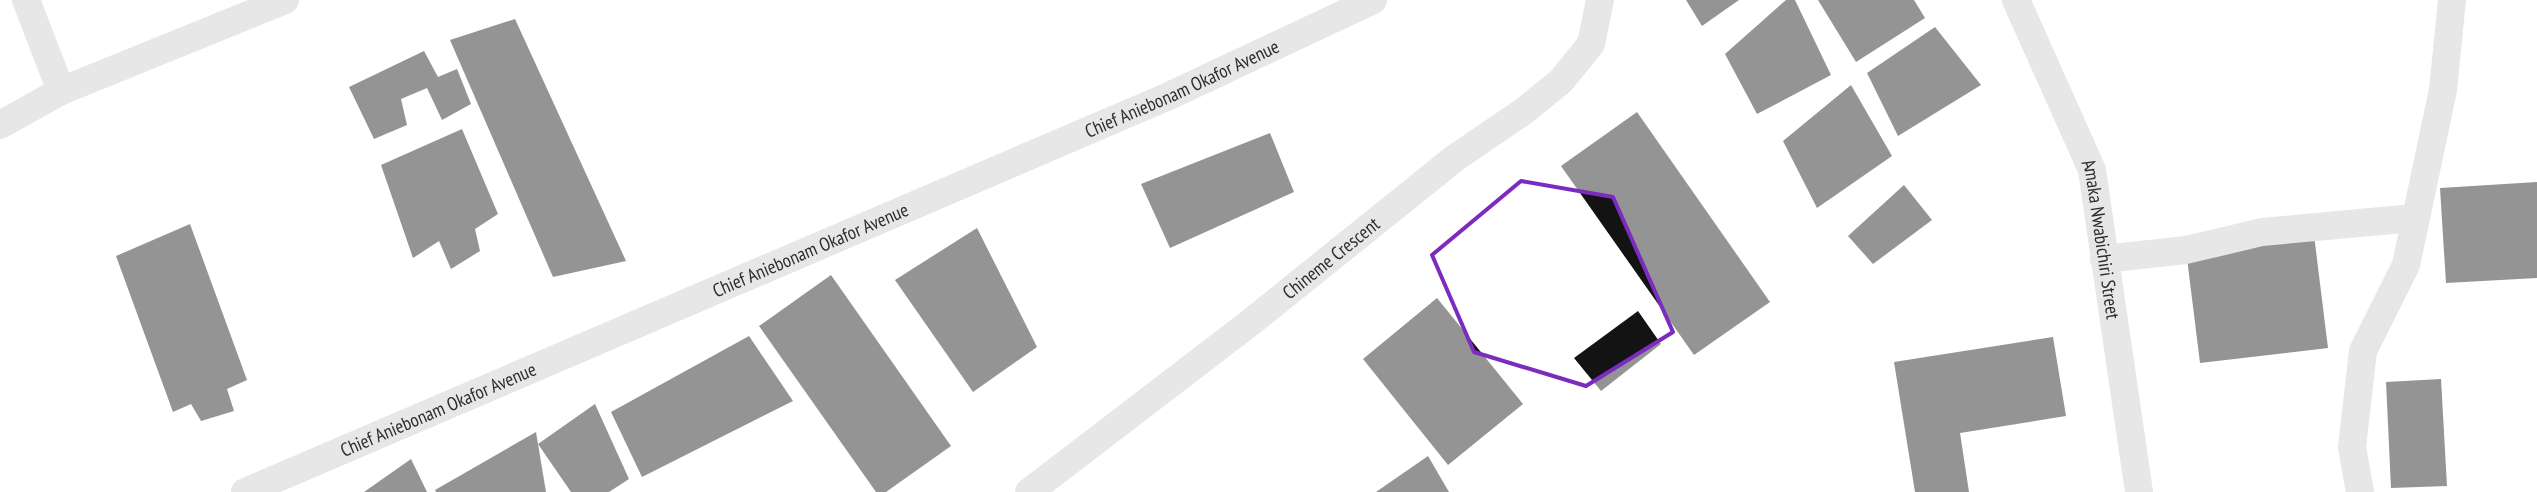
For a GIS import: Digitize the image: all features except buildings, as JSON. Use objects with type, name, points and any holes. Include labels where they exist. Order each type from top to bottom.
[{"type":"street","points":[[26,0],[61,91]]},
{"type":"street","points":[[0,125],[61,91],[285,0]]},
{"type":"street","name":"Chief Aniebonam Okafor Avenue","points":[[244,492],[1152,103],[1373,0]]},
{"type":"street","name":"Chineme Crescent","points":[[1029,492],[1251,322],[1455,158],[1524,111],[1561,81],[1591,44],[1600,0]]},
{"type":"street","name":"Amaka Nwabichiri Street","points":[[2016,0],[2092,170],[2139,492]]},
{"type":"street","points":[[2360,492],[2352,446],[2364,352],[2406,265],[2414,218],[2443,90],[2452,0]]},
{"type":"street","points":[[2104,259],[2186,250],[2262,232],[2414,218]]},
{"type":"highlighted area","points":[[1521,181],[1613,197],[1673,332],[1586,386],[1474,352],[1432,255]]}]
